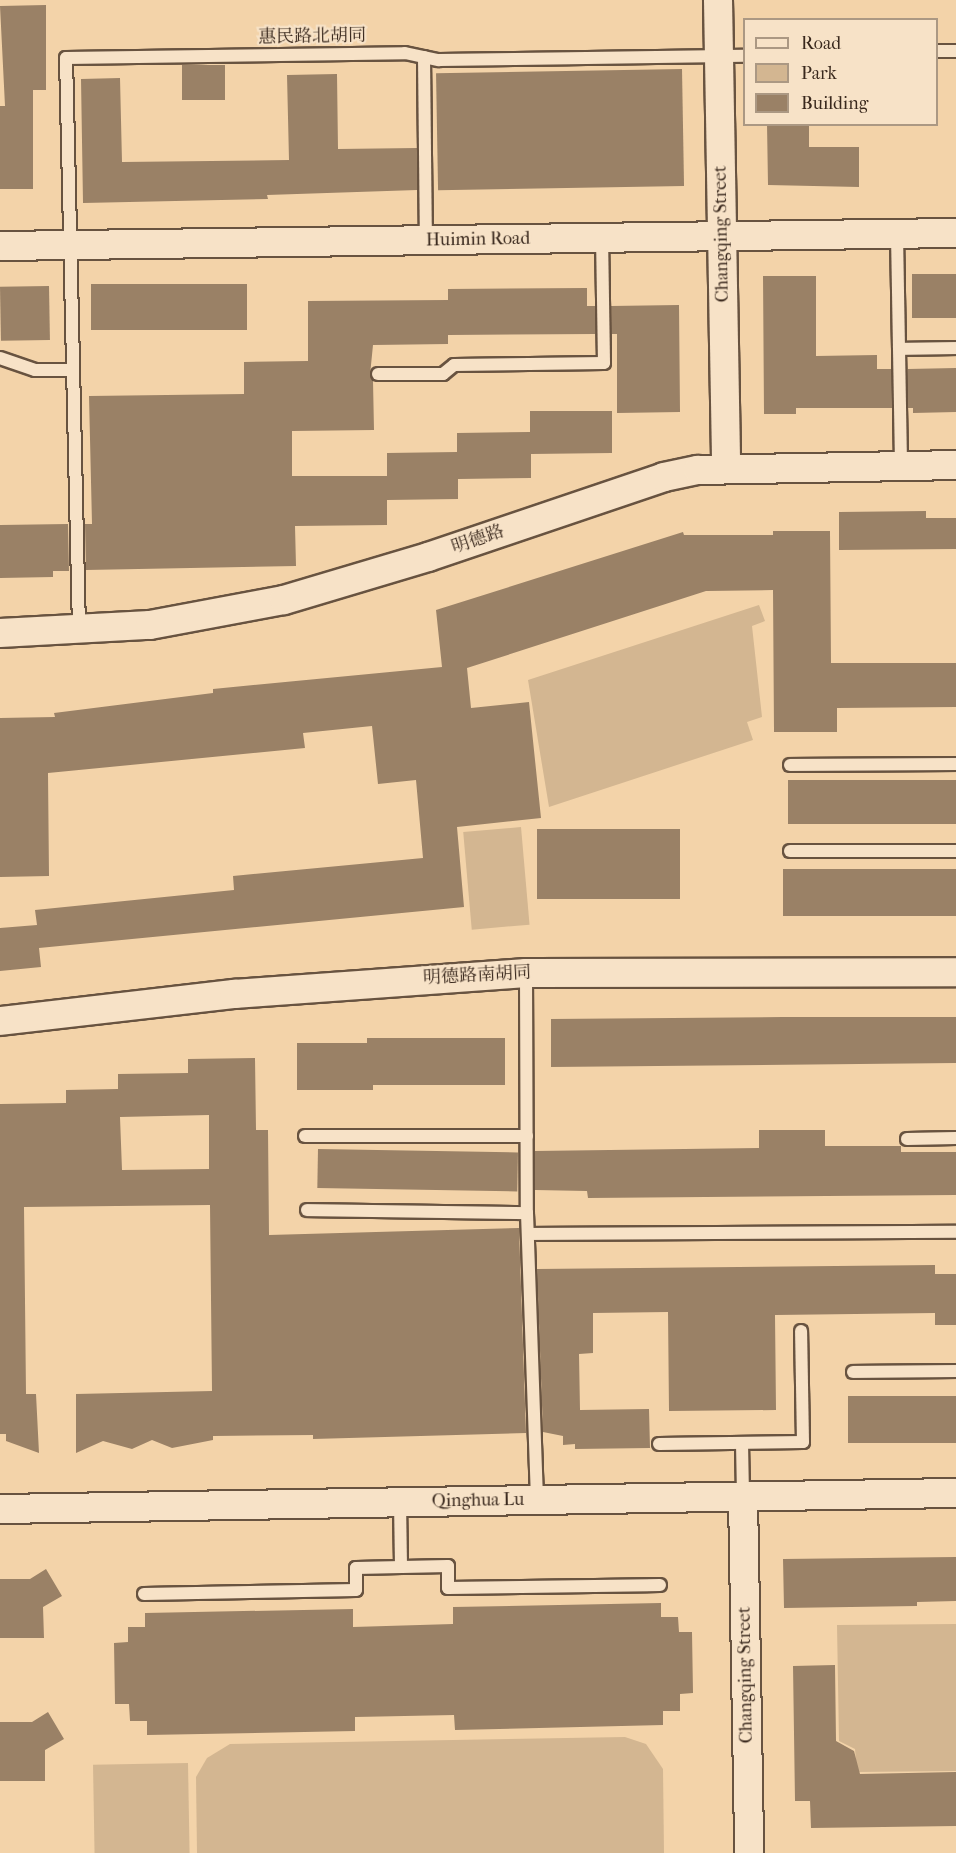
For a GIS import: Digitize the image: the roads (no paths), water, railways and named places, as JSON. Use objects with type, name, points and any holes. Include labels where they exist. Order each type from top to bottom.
[{"type":"street","name":"Changqing Street","points":[[718,0],[732,56],[722,236],[726,468]]},
{"type":"street","name":"Huimin Road","points":[[0,246],[956,233]]},
{"type":"street","name":"明德路","points":[[0,633],[79,631],[150,625],[284,600],[362,578],[664,477],[726,468],[956,465]]},
{"type":"street","name":"明德路南胡同","points":[[0,1021],[245,993],[526,973],[956,972]]},
{"type":"street","name":"Qinghua Lu","points":[[0,1509],[956,1493]]},
{"type":"street","name":"Changqing Street","points":[[743,1496],[749,1853]]},
{"type":"lane","points":[[938,51],[956,51]]},
{"type":"lane","name":"惠民路北胡同","points":[[69,246],[66,58],[405,53],[424,57],[732,56]]},
{"type":"lane","points":[[424,57],[426,240]]},
{"type":"lane","points":[[897,234],[902,465]]},
{"type":"lane","points":[[378,374],[443,374],[453,365],[604,363],[602,238]]},
{"type":"lane","points":[[69,246],[79,631]]},
{"type":"lane","points":[[900,349],[956,348]]},
{"type":"lane","points":[[0,358],[35,370],[72,370]]},
{"type":"lane","points":[[790,765],[956,764]]},
{"type":"lane","points":[[790,851],[956,851]]},
{"type":"lane","points":[[526,973],[527,1213],[537,1500]]},
{"type":"lane","points":[[305,1136],[527,1136]]},
{"type":"lane","points":[[907,1139],[956,1138]]},
{"type":"lane","points":[[307,1210],[527,1213]]},
{"type":"lane","points":[[528,1234],[956,1232]]},
{"type":"lane","points":[[659,1444],[803,1442],[801,1331]]},
{"type":"lane","points":[[852,1372],[956,1371]]},
{"type":"lane","points":[[742,1443],[743,1496]]},
{"type":"lane","points":[[400,1502],[401,1567]]},
{"type":"lane","points":[[144,1594],[356,1590],[356,1568],[448,1566],[448,1588],[660,1585]]}]
